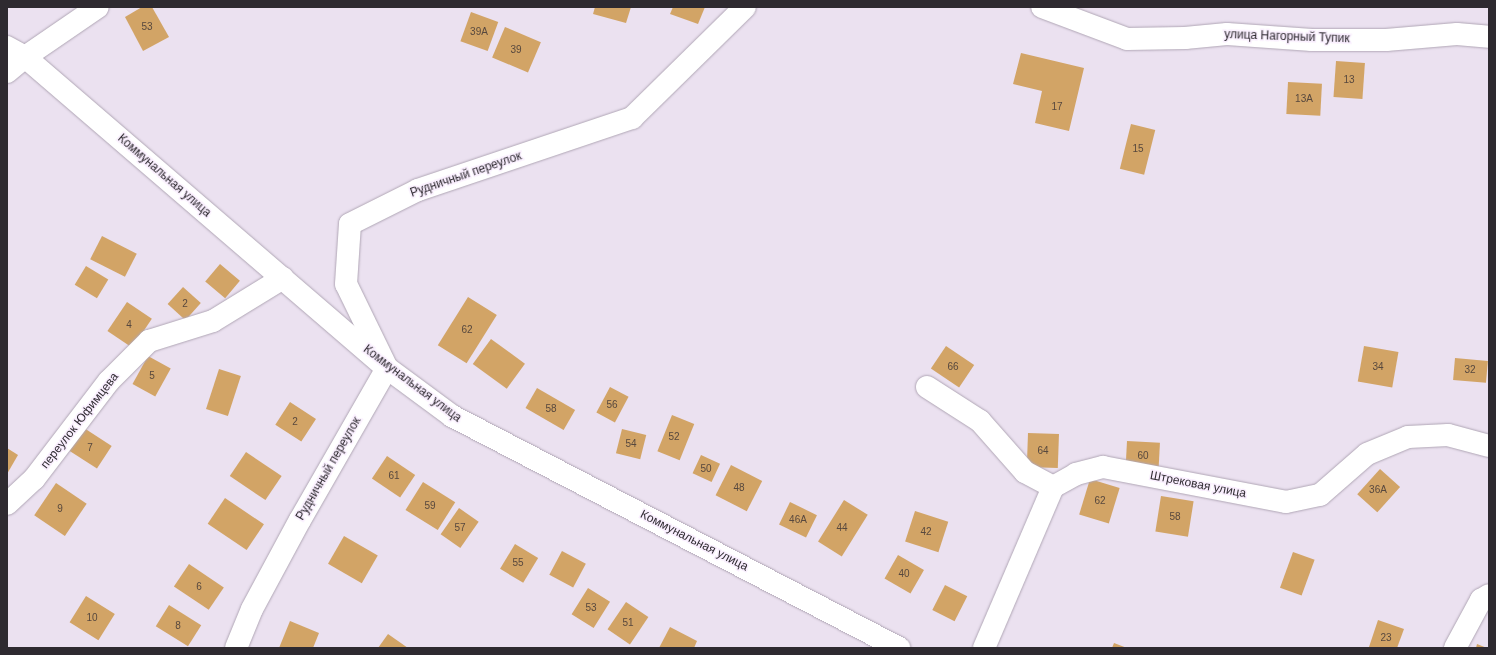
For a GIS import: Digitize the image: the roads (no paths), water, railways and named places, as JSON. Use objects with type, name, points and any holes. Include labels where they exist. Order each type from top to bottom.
[{"type":"street","points":[[7,72],[16,52],[98,7]]},
{"type":"street","name":"Рудничный переулок","points":[[238,648],[252,609],[300,520],[387,368],[346,284],[350,224],[418,190],[632,118],[745,7]]},
{"type":"street","name":"улица Нагорный Тупик","points":[[1042,7],[1127,39],[1185,38],[1227,34],[1335,40],[1386,40],[1457,34],[1489,37]]},
{"type":"street","name":"Коммунальная улица","points":[[16,52],[387,368],[452,416],[899,648]]},
{"type":"street","name":"переулок Юфимцева","points":[[7,504],[34,479],[109,381],[149,340],[213,321],[283,278]]},
{"type":"street","points":[[926,387],[980,421],[1025,472],[1053,487],[984,648]]},
{"type":"street","name":"Штрековая улица","points":[[1053,487],[1076,474],[1103,466],[1286,502],[1320,495],[1367,454],[1408,436],[1448,435],[1489,446]]},
{"type":"street","points":[[1455,648],[1481,600],[1489,595]]}]
